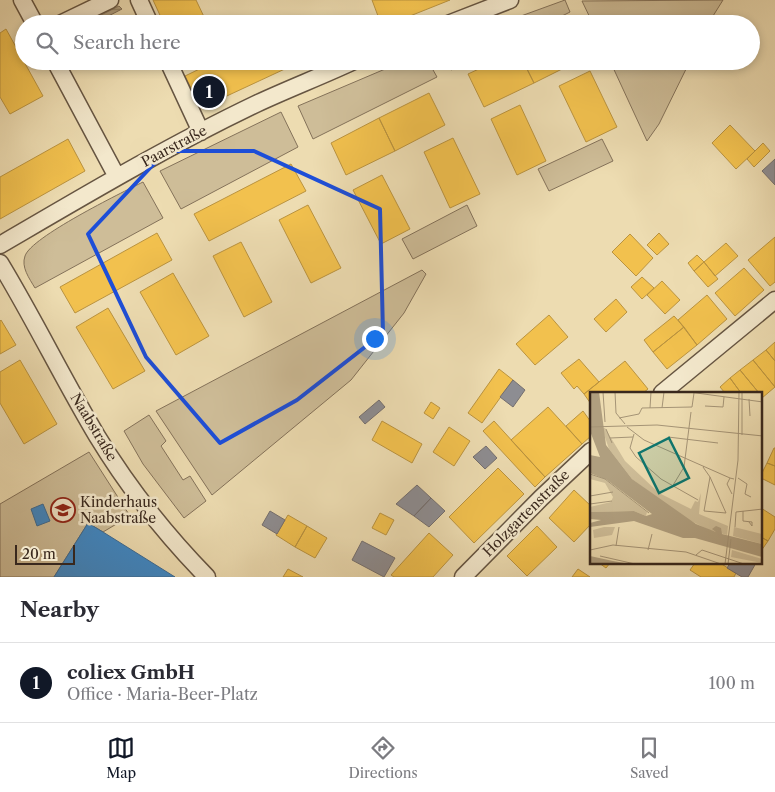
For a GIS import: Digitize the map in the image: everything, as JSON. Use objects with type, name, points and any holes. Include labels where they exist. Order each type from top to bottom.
[{"type":"street","points":[[22,0],[30,15]]},
{"type":"street","points":[[79,15],[110,0]]},
{"type":"street","points":[[139,0],[146,15]]},
{"type":"street","points":[[471,15],[510,0]]},
{"type":"street","points":[[60,70],[117,177]]},
{"type":"street","points":[[172,70],[200,132]]},
{"type":"street","name":"Paarstraße","points":[[0,245],[117,177],[200,132],[257,103],[333,70]]},
{"type":"street","name":"Naabstraße","points":[[0,263],[99,438],[152,515],[180,549],[207,577]]},
{"type":"street","points":[[663,392],[775,300]]},
{"type":"street","name":"Holzgartenstraße","points":[[463,577],[541,498],[590,452]]},
{"type":"highlighted area","points":[[166,151],[254,151],[380,209],[383,333],[297,400],[220,443],[146,357],[88,234]]},
{"type":"shaded area","points":[[565,0],[570,12],[564,15],[524,15]]},
{"type":"shaded area","points":[[723,0],[714,15],[589,15],[582,1]]},
{"type":"shaded area","points":[[119,6],[122,9],[110,15],[101,15]]},
{"type":"shaded area","points":[[383,70],[433,70],[437,77],[313,139],[298,106]]},
{"type":"shaded area","points":[[614,70],[686,70],[659,124],[647,141]]},
{"type":"shaded area","points":[[281,112],[298,147],[181,209],[160,171]]},
{"type":"shaded area","points":[[602,139],[613,161],[549,191],[538,169]]},
{"type":"shaded area","points":[[143,182],[163,218],[35,288],[26,272],[24,264],[25,256],[31,248],[59,227]]},
{"type":"shaded area","points":[[467,205],[477,226],[413,259],[402,239]]},
{"type":"shaded area","points":[[422,270],[426,274],[404,313],[351,380],[212,495],[156,411]]},
{"type":"shaded area","points":[[149,415],[166,441],[161,446],[183,480],[190,476],[206,501],[184,518],[143,464],[124,431]]},
{"type":"shaded area","name":"Kinderhaus Naabstraße","points":[[89,452],[130,516],[103,532],[88,523],[54,577],[0,577],[0,504]]},
{"type":"building: Homes","points":[[153,0],[196,0],[203,15],[160,15]]},
{"type":"building: Homes","points":[[372,0],[450,0],[412,15],[378,15]]},
{"type":"building: Homes","points":[[6,29],[15,45],[15,70],[29,70],[43,96],[10,114],[0,97],[0,33]]},
{"type":"building: Homes","points":[[197,70],[283,70],[201,108],[185,76]]},
{"type":"building: Homes","points":[[477,70],[528,70],[534,83],[484,107],[468,74]]},
{"type":"building: Homes","points":[[528,70],[560,70],[534,83]]},
{"type":"building: Homes","points":[[590,71],[617,127],[586,142],[559,86]]},
{"type":"building: Homes","points":[[429,93],[445,125],[395,151],[379,118]]},
{"type":"building: Homes","points":[[520,105],[546,161],[517,175],[491,119]]},
{"type":"building: Homes","points":[[379,118],[395,151],[346,175],[331,143]]},
{"type":"building: Homes","points":[[730,125],[755,151],[736,169],[712,143]]},
{"type":"building: Homes","points":[[453,138],[480,194],[450,208],[424,152]]},
{"type":"building: Homes","points":[[68,139],[85,171],[0,219],[0,177]]},
{"type":"building: Homes","points":[[763,143],[770,151],[754,167],[747,159]]},
{"type":"building: Homes","points":[[291,164],[306,191],[209,241],[194,214]]},
{"type":"building: Homes","points":[[382,175],[410,229],[381,244],[353,190]]},
{"type":"building: Homes","points":[[308,205],[341,268],[311,283],[279,220]]},
{"type":"building: Homes","points":[[157,233],[172,260],[75,313],[60,287]]},
{"type":"building: Homes","points":[[659,233],[669,244],[657,255],[647,245]]},
{"type":"building: Homes","points":[[630,234],[653,258],[636,276],[612,252]]},
{"type":"building: Homes","points":[[775,237],[775,282],[770,286],[748,260]]},
{"type":"building: Homes","points":[[241,242],[272,302],[244,317],[213,256]]},
{"type":"building: Homes","points":[[726,243],[738,256],[715,276],[704,262]]},
{"type":"building: Homes","points":[[697,255],[704,262],[694,271],[688,263]]},
{"type":"building: Homes","points":[[704,262],[718,279],[708,287],[694,271]]},
{"type":"building: Homes","points":[[744,268],[764,290],[735,316],[715,293]]},
{"type":"building: Homes","points":[[173,273],[209,336],[176,355],[140,292]]},
{"type":"building: Homes","points":[[642,277],[654,288],[642,299],[631,287]]},
{"type":"building: Homes","points":[[662,281],[680,300],[665,314],[647,295]]},
{"type":"building: Homes","points":[[707,295],[727,319],[697,345],[678,320]]},
{"type":"building: Homes","points":[[616,299],[627,312],[606,332],[594,319]]},
{"type":"building: Homes","points":[[108,308],[145,371],[113,389],[76,327]]},
{"type":"building: Homes","points":[[549,315],[568,337],[535,365],[516,344]]},
{"type":"building: Homes","points":[[674,316],[684,327],[653,352],[644,340]]},
{"type":"building: Homes","points":[[0,321],[16,345],[0,354]]},
{"type":"building: Homes","points":[[684,327],[697,345],[667,369],[653,352]]},
{"type":"building: Homes","points":[[775,342],[775,361],[766,350]]},
{"type":"building: Homes","points":[[766,350],[775,361],[775,387],[753,360]]},
{"type":"building: Homes","points":[[579,359],[599,382],[584,394],[577,386],[574,389],[561,373]]},
{"type":"building: Homes","points":[[20,360],[57,424],[24,444],[0,403],[0,372]]},
{"type":"building: Homes","points":[[753,360],[775,387],[762,398],[762,392],[758,392],[740,370]]},
{"type":"building: Homes","points":[[625,361],[648,389],[644,392],[590,392],[590,403],[584,394]]},
{"type":"building: Homes","points":[[499,369],[513,380],[482,423],[468,413]]},
{"type":"building: Homes","points":[[740,370],[758,392],[740,392],[730,378]]},
{"type":"building: Homes","points":[[730,378],[740,392],[724,392],[720,387]]},
{"type":"building: Homes","points":[[431,402],[440,408],[433,419],[424,413]]},
{"type":"building: Homes","points":[[548,407],[582,444],[545,477],[511,440]]},
{"type":"building: Homes","points":[[583,411],[590,421],[590,437],[582,444],[566,426]]},
{"type":"building: Homes","points":[[382,421],[422,444],[412,463],[372,440]]},
{"type":"building: Homes","points":[[494,421],[545,477],[535,487],[483,431]]},
{"type":"building: Homes","points":[[449,427],[470,441],[454,466],[433,452]]},
{"type":"building: Homes","points":[[775,448],[775,466],[767,463]]},
{"type":"building: Homes","points":[[767,463],[775,466],[775,485],[762,478],[762,473]]},
{"type":"building: Homes","points":[[498,468],[524,494],[474,543],[449,517]]},
{"type":"building: Homes","points":[[574,490],[590,505],[590,525],[574,542],[549,518]]},
{"type":"building: Homes","points":[[762,509],[775,517],[775,529],[768,541],[762,538]]},
{"type":"building: Homes","points":[[380,513],[394,520],[386,535],[372,528]]},
{"type":"building: Homes","points":[[288,515],[307,526],[295,547],[276,535]]},
{"type":"building: Homes","points":[[307,526],[327,538],[315,558],[295,547]]},
{"type":"building: Homes","points":[[537,526],[557,547],[527,576],[507,556]]},
{"type":"building: Homes","points":[[429,533],[453,555],[433,577],[394,577],[391,575]]},
{"type":"building: Homes","points":[[762,538],[768,541],[762,550]]},
{"type":"building: Homes","points":[[600,564],[609,564],[606,568]]},
{"type":"building: Homes","points":[[694,564],[722,564],[736,573],[734,577],[701,577],[690,570]]},
{"type":"building: Homes","points":[[288,569],[303,577],[283,577]]},
{"type":"building: Homes","points":[[578,569],[590,577],[572,577]]},
{"type":"building: Schools","points":[[43,504],[50,521],[37,526],[31,509]]},
{"type":"building: Schools","points":[[88,523],[103,532],[175,577],[54,577]]},
{"type":"building: Industry","points":[[775,159],[775,185],[762,171]]},
{"type":"building: Industry","points":[[513,380],[525,390],[513,407],[500,397]]},
{"type":"building: Industry","points":[[379,400],[385,407],[365,424],[359,417]]},
{"type":"building: Industry","points":[[486,446],[497,458],[485,469],[473,457]]},
{"type":"building: Industry","points":[[417,485],[431,498],[414,516],[396,504]]},
{"type":"building: Industry","points":[[431,498],[445,511],[429,527],[414,516]]},
{"type":"building: Industry","points":[[270,511],[285,520],[277,534],[262,525]]},
{"type":"building: Industry","points":[[362,541],[395,558],[384,577],[352,560]]},
{"type":"building: Industry","points":[[729,564],[755,564],[748,577],[742,577],[727,568]]},
{"type":"place","name":"coliex GmbH","points":[[209,92]]},
{"type":"place","name":"Kinderhaus Naabstraße","points":[[63,510]]}]
